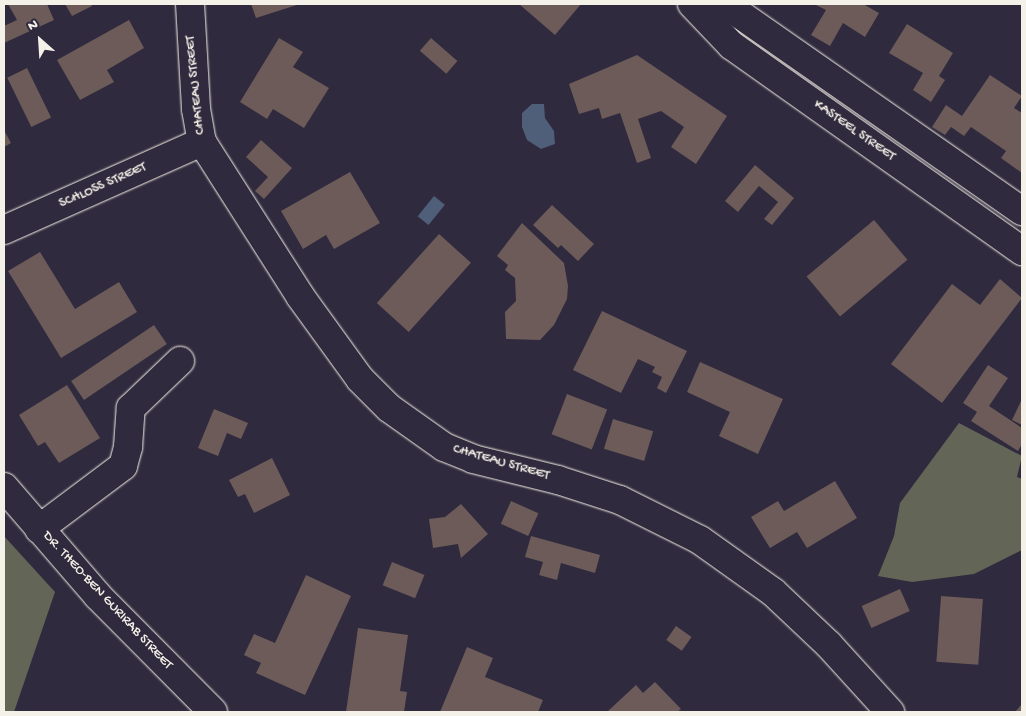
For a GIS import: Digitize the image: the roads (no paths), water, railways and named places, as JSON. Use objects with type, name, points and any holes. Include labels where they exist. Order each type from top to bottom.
[{"type":"street","name":"CHATEAU STREET","points":[[190,4],[196,109],[202,142],[300,296],[360,379],[389,408],[444,447],[473,459],[558,480],[620,500],[700,540],[773,592],[829,645],[890,712]]},
{"type":"street","name":"KASTEEL STREET","points":[[692,4],[731,45],[1022,251]]},
{"type":"street","points":[[725,4],[1022,211]]},
{"type":"street","name":"SCHLOSS STREET","points":[[4,230],[202,142]]},
{"type":"street","points":[[39,529],[123,466],[128,447],[131,408],[180,361]]},
{"type":"street","name":"DR. THEO-BEN GURIRAB STREET","points":[[4,487],[98,596],[213,712]]},
{"type":"water","points":[[532,104],[544,104],[545,118],[554,131],[555,144],[541,149],[527,140],[522,127],[522,113]]},
{"type":"water","points":[[434,196],[445,205],[429,225],[418,216]]}]
